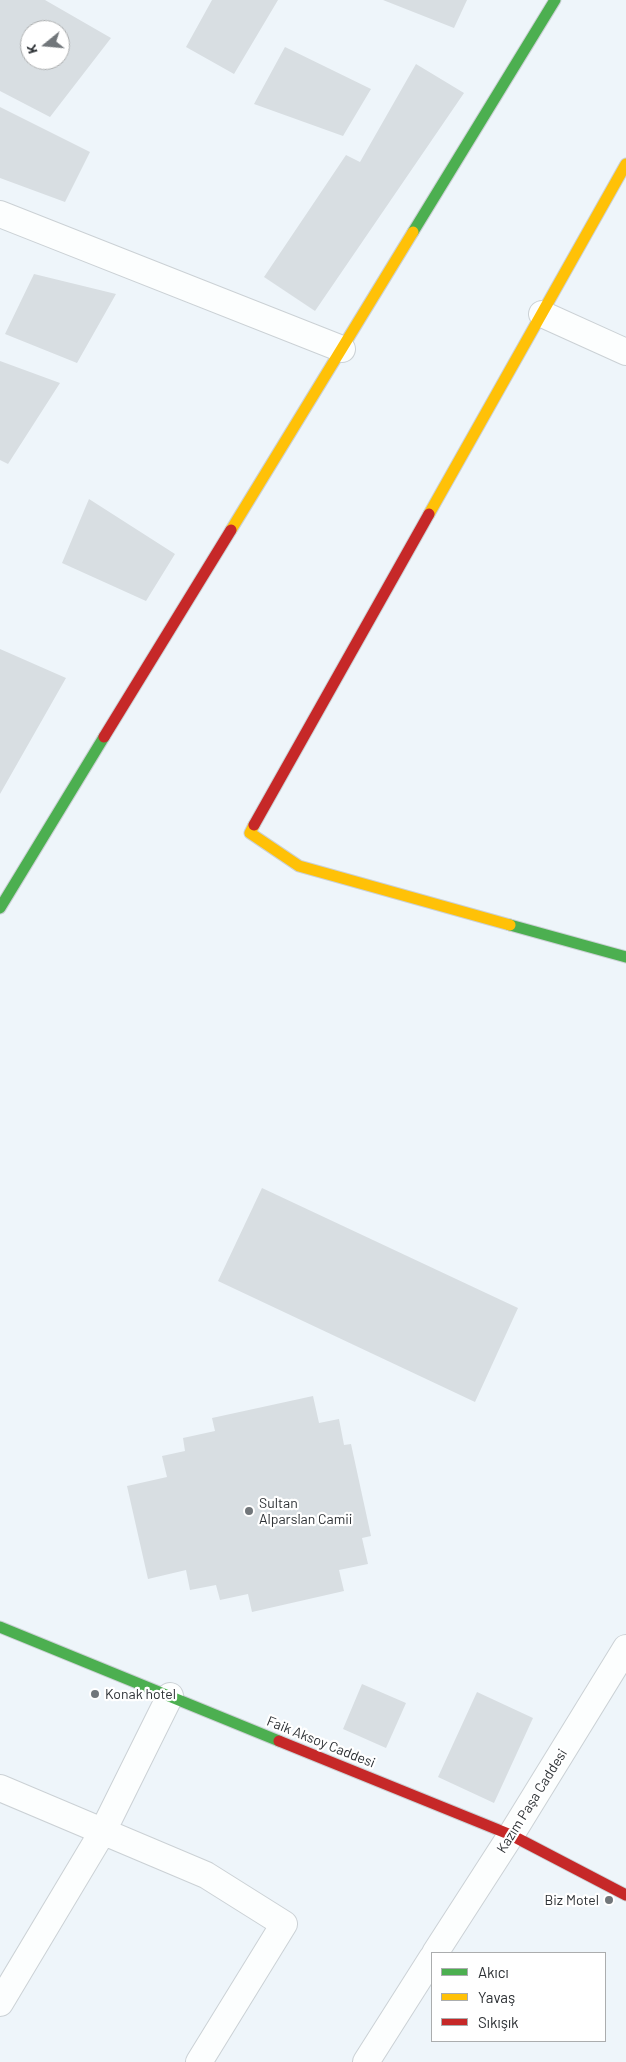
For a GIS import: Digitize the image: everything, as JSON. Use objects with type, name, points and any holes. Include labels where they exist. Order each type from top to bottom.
[{"type":"street","points":[[1,902],[555,0]]},
{"type":"street","points":[[626,164],[250,833],[299,866],[626,957]]},
{"type":"street","points":[[0,214],[342,348]]},
{"type":"street","points":[[542,314],[626,352]]},
{"type":"street","name":"Faik Aksoy Caddesi","points":[[0,1627],[511,1835],[626,1895]]},
{"type":"street","name":"Kazım Paşa Caddesi","points":[[436,1952],[511,1835],[626,1648]]},
{"type":"street","points":[[0,2003],[103,1831],[170,1696]]},
{"type":"street","points":[[0,1788],[206,1875],[284,1924],[199,2062]]},
{"type":"street","points":[[366,2062],[431,1960]]},
{"type":"building","points":[[0,0],[45,0],[111,38],[50,117],[0,91]]},
{"type":"building","points":[[212,0],[278,0],[234,74],[186,47]]},
{"type":"building","points":[[383,0],[467,0],[454,28]]},
{"type":"building","points":[[285,47],[371,89],[343,136],[254,104]]},
{"type":"building","points":[[416,64],[464,93],[315,311],[264,277],[346,155],[360,162]]},
{"type":"building","points":[[0,107],[90,152],[65,202],[0,178]]},
{"type":"building","points":[[34,274],[116,294],[77,363],[5,334]]},
{"type":"building","points":[[0,361],[60,383],[8,464],[0,460]]},
{"type":"building","points":[[89,499],[175,554],[146,601],[62,563]]},
{"type":"building","points":[[0,649],[66,678],[0,794]]},
{"type":"building","points":[[262,1188],[518,1308],[475,1402],[218,1281]]},
{"type":"building","name":"Sultan Alparslan Camii","points":[[313,1396],[319,1423],[339,1419],[344,1445],[351,1444],[371,1536],[362,1538],[368,1564],[339,1570],[344,1591],[252,1612],[248,1594],[220,1600],[216,1585],[190,1590],[186,1570],[148,1579],[127,1486],[167,1477],[162,1456],[185,1451],[183,1438],[215,1431],[212,1418]]},
{"type":"building","points":[[362,1684],[406,1703],[386,1748],[343,1729]]},
{"type":"building","points":[[477,1692],[533,1718],[494,1803],[438,1777]]},
{"type":"traffic: fast","points":[[413,232],[555,0]]},
{"type":"traffic: fast","points":[[0,908],[104,737]]},
{"type":"traffic: fast","points":[[510,925],[626,957]]},
{"type":"traffic: fast","points":[[0,1627],[279,1741]]},
{"type":"traffic: slow","points":[[429,514],[626,164]]},
{"type":"traffic: slow","points":[[231,530],[413,232]]},
{"type":"traffic: slow","points":[[254,825],[250,833],[299,866],[510,925]]},
{"type":"traffic: jam","points":[[254,825],[429,514]]},
{"type":"traffic: jam","points":[[104,737],[231,530]]},
{"type":"traffic: jam","points":[[279,1741],[511,1835],[626,1895]]},
{"type":"place","name":"Sultan Alparslan Camii","points":[[249,1511]]},
{"type":"place","name":"Konak hotel","points":[[95,1694]]},
{"type":"place","name":"Biz Motel","points":[[609,1900]]}]
